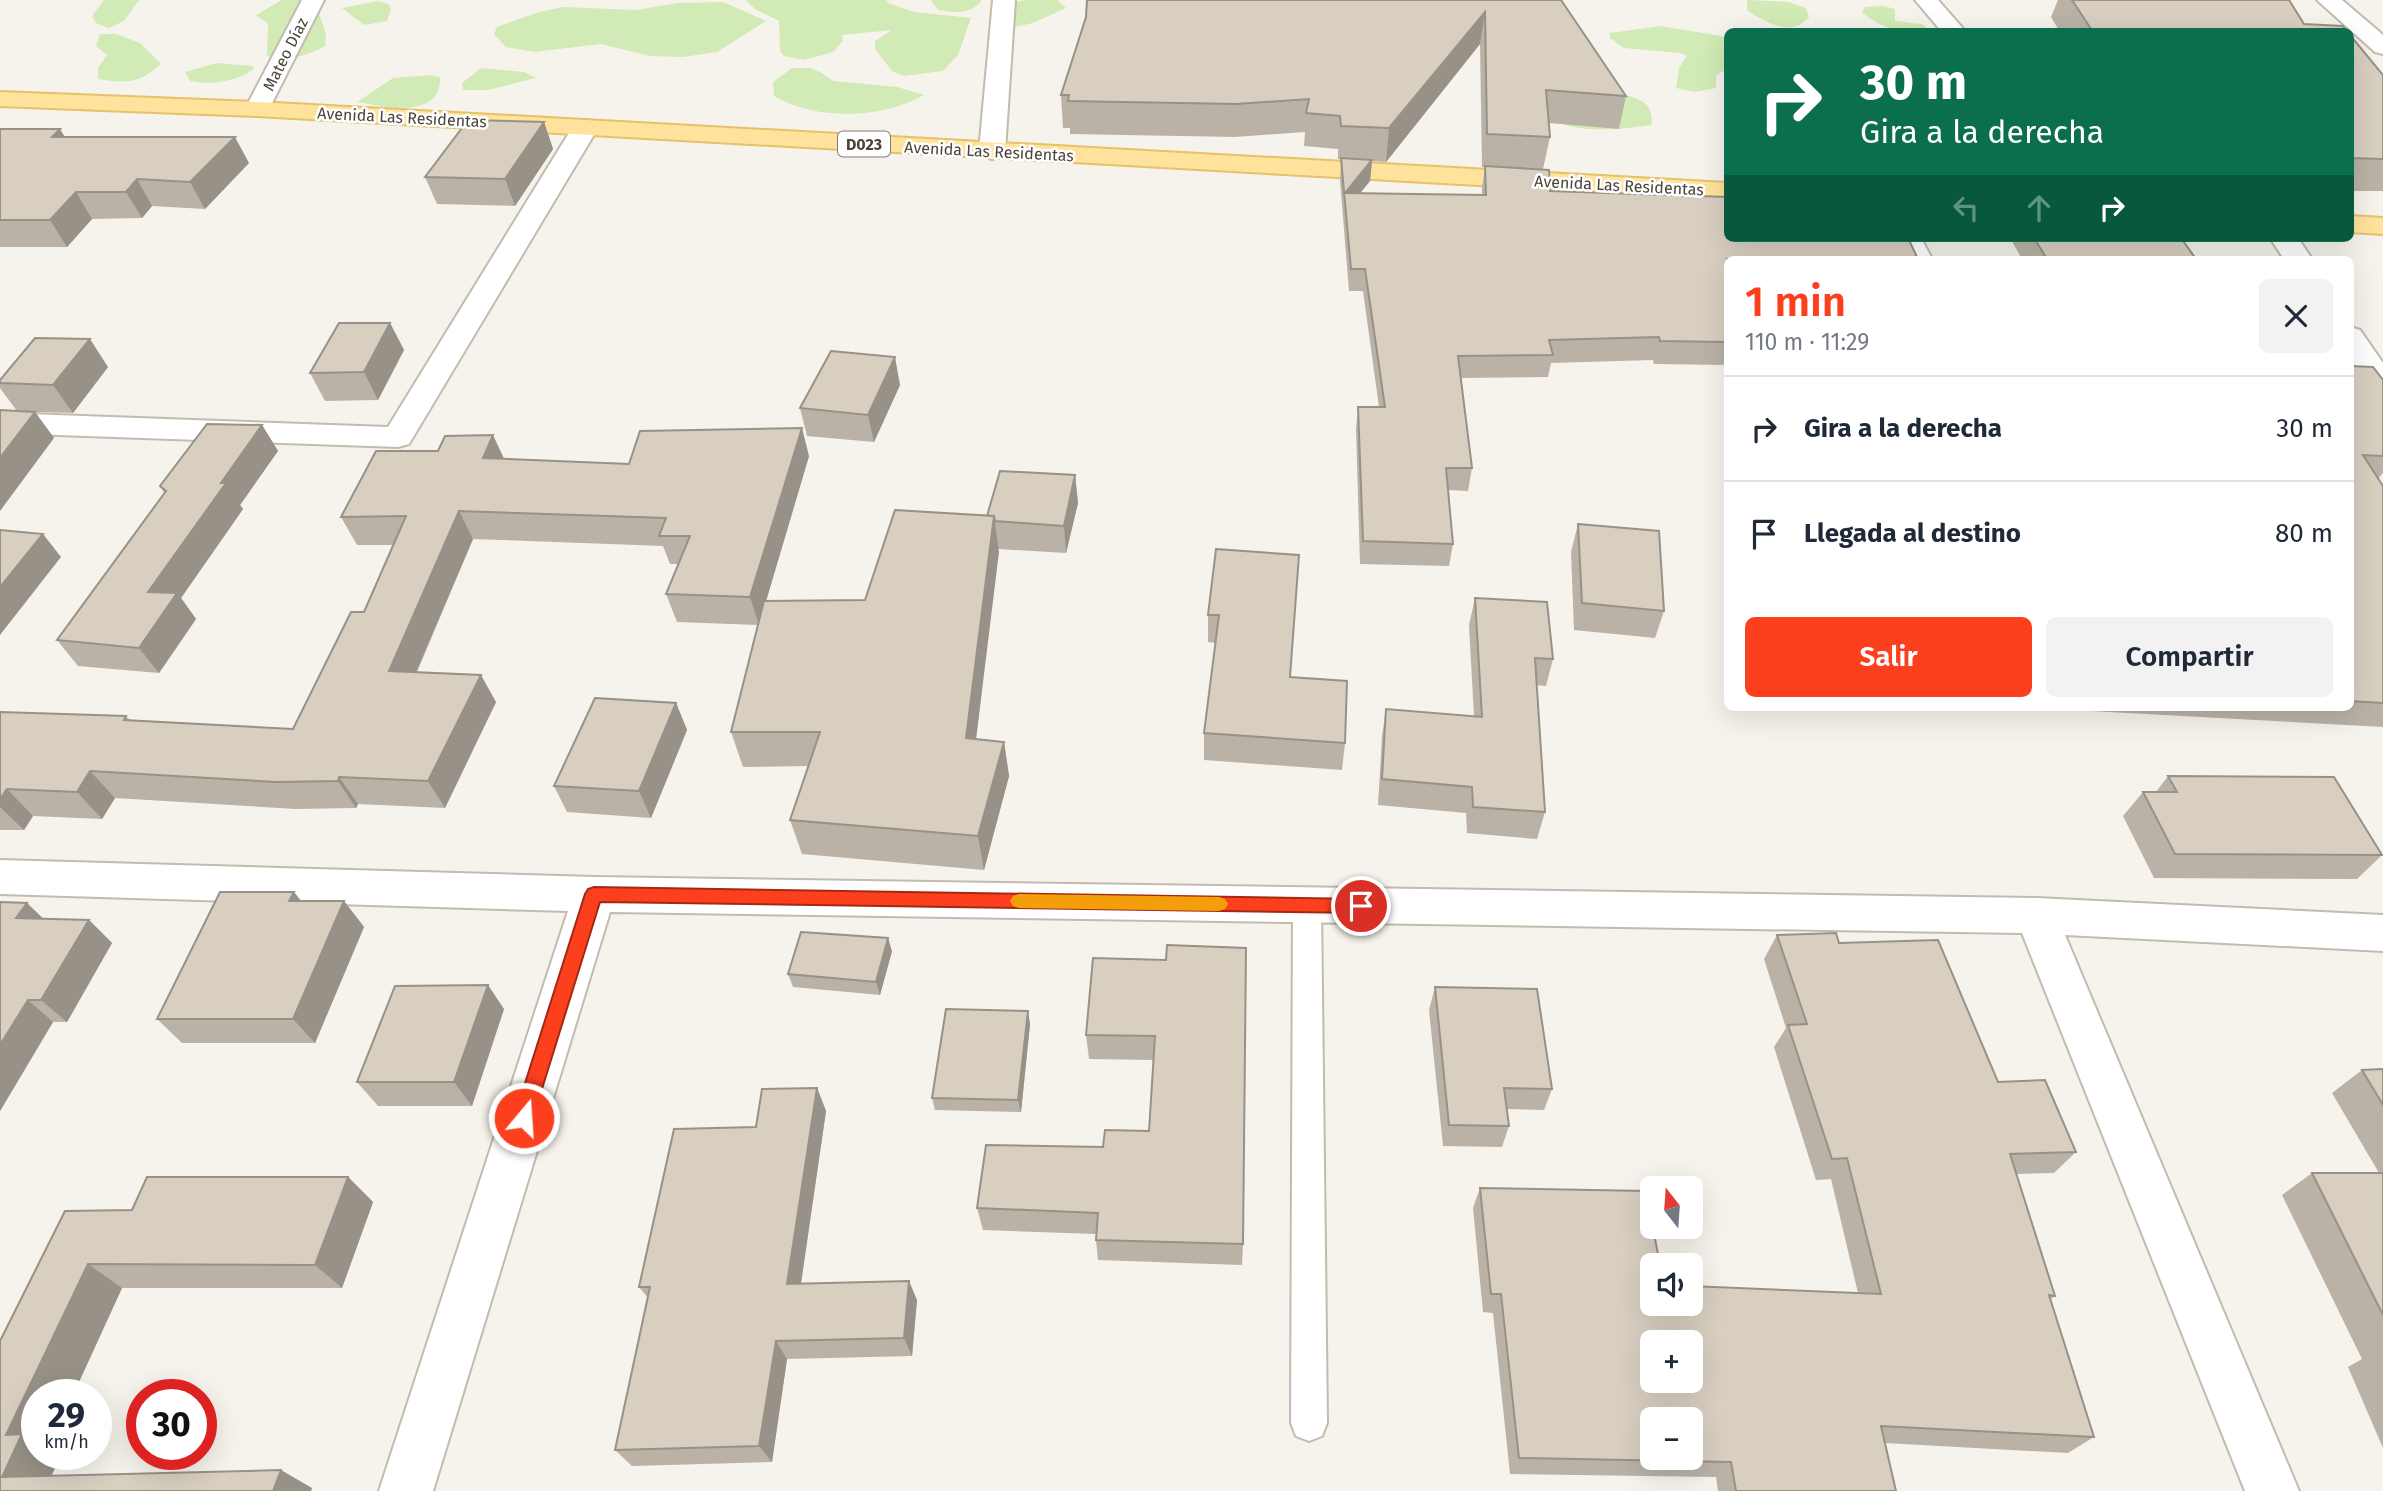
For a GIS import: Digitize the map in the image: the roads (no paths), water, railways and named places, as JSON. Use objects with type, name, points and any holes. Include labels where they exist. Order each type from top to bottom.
[{"type":"main road","name":"Avenida Las Residentas","points":[[0,99],[257,108],[1724,191]]},
{"type":"main road","points":[[2354,224],[2383,226]]},
{"type":"street","name":"Mateo Díaz","points":[[257,108],[313,0]]},
{"type":"street","points":[[992,151],[1004,0]]},
{"type":"street","points":[[1926,0],[1951,28]]},
{"type":"street","points":[[2328,0],[2383,47]]},
{"type":"street","points":[[0,423],[398,438],[585,128]]},
{"type":"street","points":[[2354,342],[2383,384]]},
{"type":"street","points":[[0,877],[594,894],[2036,916],[2383,933]]},
{"type":"street","points":[[406,1491],[594,894]]},
{"type":"street","points":[[2036,916],[2272,1491]]},
{"type":"lane","points":[[1307,905],[1309,1423]]}]
